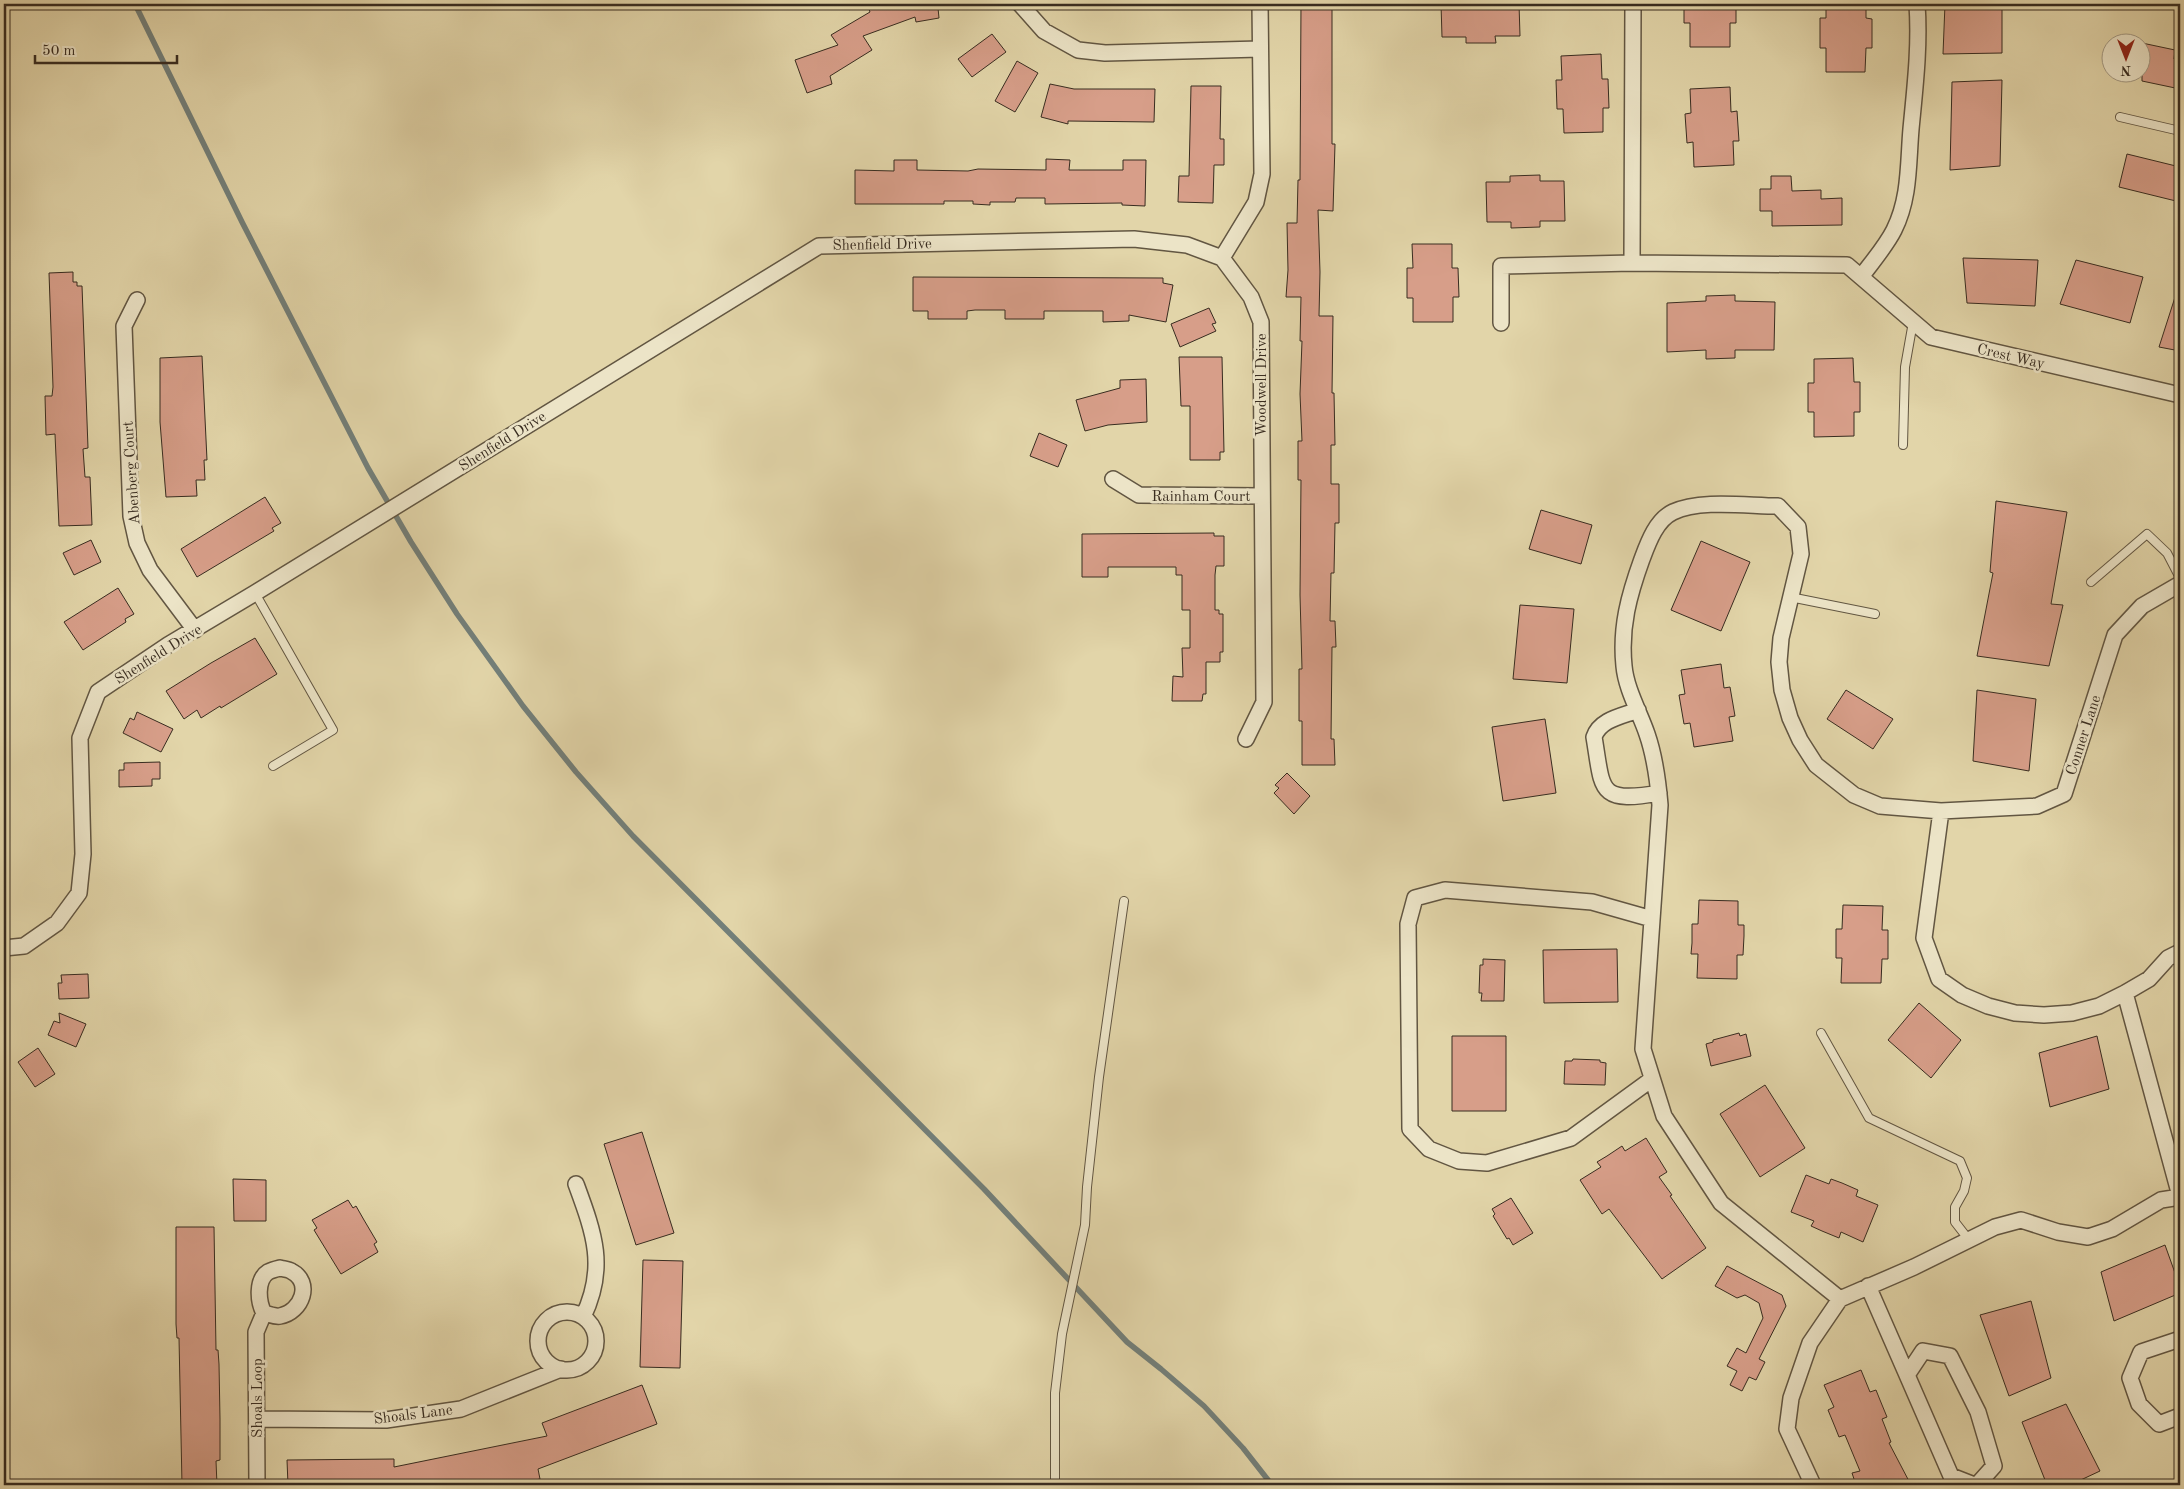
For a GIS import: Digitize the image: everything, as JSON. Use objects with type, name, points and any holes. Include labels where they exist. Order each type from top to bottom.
[{"type":"street","points":[[1020,4],[1044,31],[1078,50],[1106,53],[1260,49]]},
{"type":"street","points":[[1222,258],[1256,202],[1262,174],[1260,4]]},
{"type":"street","points":[[1632,263],[1633,4]]},
{"type":"street","points":[[1861,277],[1894,231],[1904,204],[1909,176],[1919,35],[1917,4]]},
{"type":"street","name":"Shenfield Drive","points":[[4,948],[24,946],[57,923],[79,893],[83,854],[80,738],[98,692],[168,645],[255,594],[819,246],[1134,238],[1187,244],[1222,258]]},
{"type":"street","name":"Woodwell Drive","points":[[1222,258],[1251,297],[1261,322],[1264,702],[1246,739]]},
{"type":"street","name":"Crest Way","points":[[1501,323],[1501,266],[1632,263],[1847,265],[1931,337],[2180,395]]},
{"type":"street","name":"Abenberg Court","points":[[137,300],[124,326],[131,516],[137,543],[150,570],[195,630]]},
{"type":"street","name":"Rainham Court","points":[[1113,480],[1139,495],[1262,496]]},
{"type":"street","name":"Conner Lane","points":[[1840,1299],[1721,1203],[1664,1116],[1643,1049],[1659,834],[1659,794],[1656,770],[1624,668],[1623,625],[1629,595],[1648,545],[1660,522],[1672,512],[1692,506],[1778,506],[1798,527],[1801,554],[1781,638],[1779,662],[1782,690],[1790,718],[1800,740],[1816,765],[1854,795],[1880,806],[1941,811],[2036,806],[2064,794],[2115,635],[2142,606],[2180,584]]},
{"type":"street","points":[[1638,710],[1607,722],[1597,730],[1594,737],[1603,785],[1611,793],[1621,797],[1634,798],[1659,794]]},
{"type":"street","points":[[1941,811],[1924,938],[1939,979],[1962,995],[1988,1006],[2015,1013],[2044,1016],[2072,1013],[2099,1006],[2125,994],[2149,979],[2168,958],[2180,952]]},
{"type":"street","points":[[1652,919],[1592,902],[1445,890],[1416,898],[1408,924],[1410,1129],[1429,1149],[1459,1161],[1487,1163],[1571,1138],[1652,1079]]},
{"type":"street","points":[[1813,1485],[1787,1429],[1791,1398],[1810,1343],[1840,1299],[1995,1227],[2021,1220],[2058,1232],[2088,1237],[2112,1229],[2161,1200],[2180,1196],[2125,994]]},
{"type":"street","points":[[561,1369],[551,1366],[544,1359],[539,1350],[539,1332],[543,1324],[557,1313],[575,1313],[583,1317],[592,1298],[597,1278],[593,1231],[576,1184]]},
{"type":"street","points":[[1868,1286],[1906,1375],[1951,1476],[1975,1485],[1994,1466],[1978,1412],[1950,1356],[1923,1351],[1906,1375]]},
{"type":"street","name":"Shoals Loop","points":[[257,1485],[256,1332],[264,1313]]},
{"type":"street","name":"Shoals Lane","points":[[257,1419],[386,1420],[461,1408],[561,1369],[571,1370],[580,1367],[588,1361],[594,1352],[596,1342],[595,1332],[583,1317]]},
{"type":"street","points":[[2180,1338],[2141,1352],[2130,1378],[2139,1404],[2159,1424],[2180,1416]]},
{"type":"lane","points":[[2120,117],[2180,131]]},
{"type":"lane","points":[[1903,445],[1905,367],[1913,322]]},
{"type":"lane","points":[[2091,582],[2148,534],[2167,552],[2180,578]]},
{"type":"lane","points":[[255,594],[333,730],[272,766]]},
{"type":"lane","points":[[1790,597],[1876,614]]},
{"type":"lane","points":[[1055,1485],[1055,1393],[1062,1334],[1085,1225],[1099,1077],[1124,902]]},
{"type":"lane","points":[[1821,1034],[1869,1118],[1960,1161],[1967,1178],[1964,1191],[1955,1207],[1955,1222],[1968,1240]]},
{"type":"building","points":[[867,4],[945,4],[945,6],[938,8],[939,18],[916,22],[915,17],[863,36],[872,50],[830,76],[832,84],[807,93],[795,60],[838,45],[831,35],[870,12]]},
{"type":"building","points":[[1301,4],[1332,4],[1332,144],[1335,144],[1333,211],[1318,210],[1319,316],[1333,316],[1332,393],[1334,393],[1335,445],[1331,445],[1331,484],[1339,484],[1339,523],[1335,523],[1334,573],[1331,573],[1330,621],[1335,621],[1336,647],[1332,647],[1331,739],[1334,739],[1335,765],[1302,765],[1302,721],[1299,721],[1299,669],[1302,669],[1300,595],[1301,480],[1298,480],[1298,441],[1302,441],[1300,394],[1301,297],[1286,297],[1288,270],[1287,223],[1297,223],[1298,180],[1300,180]]},
{"type":"building","points":[[1441,4],[1519,4],[1520,36],[1495,36],[1496,43],[1466,43],[1466,37],[1442,37]]},
{"type":"building","points":[[1684,4],[1736,4],[1736,23],[1730,23],[1730,47],[1690,47],[1690,23],[1684,23]]},
{"type":"building","points":[[1826,4],[1866,4],[1866,18],[1872,19],[1872,48],[1866,48],[1865,72],[1826,72],[1826,48],[1820,48],[1820,18],[1826,18]]},
{"type":"building","points":[[1945,4],[2002,4],[2002,53],[1943,54]]},
{"type":"building","points":[[992,34],[1006,52],[972,77],[958,59]]},
{"type":"building","points":[[2152,45],[2175,50],[2174,59],[2180,60],[2180,89],[2147,82],[2152,82]]},
{"type":"building","points":[[1601,54],[1602,79],[1608,79],[1609,108],[1603,108],[1603,132],[1564,133],[1563,109],[1557,109],[1556,80],[1562,80],[1561,56]]},
{"type":"building","points":[[1017,61],[1038,73],[1015,112],[995,101]]},
{"type":"building","points":[[2002,80],[2000,166],[1950,170],[1952,82]]},
{"type":"building","points":[[1050,84],[1074,89],[1155,89],[1154,122],[1068,121],[1068,124],[1041,117]]},
{"type":"building","points":[[1191,86],[1221,86],[1220,139],[1224,139],[1224,165],[1214,165],[1213,203],[1178,202],[1179,176],[1189,176]]},
{"type":"building","points":[[1730,87],[1731,112],[1737,111],[1739,141],[1733,141],[1734,165],[1694,167],[1693,142],[1687,143],[1685,114],[1691,113],[1690,89]]},
{"type":"building","points":[[2127,154],[2180,167],[2180,202],[2119,187]]},
{"type":"building","points":[[1046,159],[1070,160],[1069,170],[1123,170],[1123,160],[1146,160],[1145,206],[1122,205],[1122,203],[1045,204],[1045,198],[1016,198],[1015,202],[990,202],[990,205],[973,204],[973,201],[944,201],[944,204],[855,204],[855,170],[894,171],[894,160],[917,160],[917,170],[968,171],[978,169],[1046,170]]},
{"type":"building","points":[[1540,175],[1540,181],[1564,181],[1565,221],[1540,221],[1540,227],[1511,228],[1511,222],[1487,222],[1486,182],[1510,182],[1510,176]]},
{"type":"building","points":[[1771,176],[1791,176],[1792,191],[1821,190],[1821,199],[1842,198],[1842,225],[1772,226],[1772,211],[1760,211],[1760,189],[1771,189]]},
{"type":"building","points":[[1412,244],[1452,244],[1452,268],[1458,268],[1459,297],[1453,297],[1453,322],[1413,322],[1413,298],[1407,298],[1407,268],[1413,268]]},
{"type":"building","points":[[1963,258],[2038,260],[2035,306],[1967,303]]},
{"type":"building","points":[[2076,260],[2143,277],[2130,323],[2060,304]]},
{"type":"building","points":[[73,272],[73,282],[77,282],[77,286],[82,286],[88,448],[83,449],[85,477],[90,477],[92,525],[59,526],[55,434],[46,435],[45,396],[52,396],[53,387],[49,273]]},
{"type":"building","points":[[913,277],[1163,278],[1163,283],[1173,285],[1166,322],[1129,315],[1129,321],[1103,322],[1103,311],[1044,311],[1044,319],[1005,319],[1005,310],[975,310],[967,311],[967,319],[928,319],[928,311],[913,311]]},
{"type":"building","points":[[2177,291],[2180,291],[2180,351],[2159,347]]},
{"type":"building","points":[[1735,295],[1735,301],[1775,302],[1774,350],[1735,350],[1735,358],[1706,359],[1706,350],[1667,352],[1667,303],[1706,301],[1706,296]]},
{"type":"building","points":[[1209,308],[1216,323],[1212,324],[1216,331],[1180,347],[1171,324]]},
{"type":"building","points":[[202,356],[207,460],[204,460],[205,480],[196,480],[197,496],[166,497],[160,422],[160,358]]},
{"type":"building","points":[[1179,357],[1222,357],[1224,452],[1220,452],[1220,460],[1190,460],[1190,406],[1181,406]]},
{"type":"building","points":[[1853,358],[1854,382],[1860,382],[1860,412],[1854,412],[1854,436],[1814,437],[1814,412],[1808,412],[1808,383],[1814,383],[1814,359]]},
{"type":"building","points":[[1146,379],[1147,422],[1108,425],[1085,431],[1076,400],[1120,388],[1120,380]]},
{"type":"building","points":[[1039,433],[1067,445],[1058,467],[1030,456]]},
{"type":"building","points":[[265,497],[281,523],[272,528],[274,531],[197,577],[181,549]]},
{"type":"building","points":[[1996,501],[2067,512],[2051,604],[2063,605],[2049,666],[1977,656],[1993,573],[1990,572]]},
{"type":"building","points":[[1541,510],[1592,525],[1581,564],[1529,549]]},
{"type":"building","points":[[1214,533],[1214,536],[1224,536],[1224,566],[1216,566],[1215,575],[1215,610],[1219,610],[1219,614],[1223,614],[1223,652],[1220,652],[1220,662],[1206,662],[1206,694],[1203,694],[1202,701],[1172,701],[1173,676],[1183,677],[1182,648],[1190,648],[1190,610],[1182,610],[1182,575],[1176,575],[1176,567],[1108,567],[1108,577],[1082,577],[1082,534]]},
{"type":"building","points":[[91,540],[101,562],[74,575],[63,553]]},
{"type":"building","points":[[1701,541],[1750,562],[1721,631],[1671,610]]},
{"type":"building","points":[[118,588],[134,614],[125,619],[126,622],[83,650],[64,622]]},
{"type":"building","points":[[1520,605],[1574,609],[1567,683],[1513,679]]},
{"type":"building","points":[[255,638],[277,674],[201,718],[197,710],[184,719],[166,691]]},
{"type":"building","points":[[1721,664],[1724,688],[1730,687],[1735,716],[1729,717],[1733,741],[1694,747],[1690,723],[1684,724],[1679,695],[1685,694],[1681,670]]},
{"type":"building","points":[[1846,690],[1893,719],[1873,749],[1827,719]]},
{"type":"building","points":[[1977,690],[2036,699],[2029,771],[1973,761]]},
{"type":"building","points":[[137,712],[173,729],[161,752],[123,733],[130,718],[134,720]]},
{"type":"building","points":[[1545,719],[1556,793],[1503,801],[1492,727]]},
{"type":"building","points":[[160,762],[160,779],[152,779],[152,786],[119,787],[119,770],[124,770],[124,763]]},
{"type":"building","points":[[1287,773],[1310,796],[1294,814],[1274,793],[1279,788],[1275,785]]},
{"type":"building","points":[[1699,900],[1738,901],[1738,925],[1744,925],[1744,936],[1743,955],[1737,955],[1737,979],[1697,978],[1698,954],[1691,954],[1692,924],[1698,924]]},
{"type":"building","points":[[1843,905],[1883,906],[1882,930],[1888,930],[1888,959],[1882,959],[1881,983],[1841,983],[1842,958],[1836,958],[1836,929],[1842,929]]},
{"type":"building","points":[[1617,949],[1618,1002],[1544,1003],[1543,950]]},
{"type":"building","points":[[1483,959],[1505,960],[1504,1001],[1481,1001],[1482,993],[1479,993],[1480,965],[1483,965]]},
{"type":"building","points":[[88,974],[89,998],[59,999],[58,983],[62,983],[61,975]]},
{"type":"building","points":[[1919,1003],[1961,1040],[1931,1078],[1888,1040]]},
{"type":"building","points":[[59,1013],[86,1024],[76,1047],[48,1035],[54,1021],[60,1023]]},
{"type":"building","points":[[1739,1033],[1740,1036],[1746,1034],[1751,1056],[1711,1066],[1706,1044],[1713,1042],[1713,1040]]},
{"type":"building","points":[[1452,1036],[1506,1036],[1506,1111],[1452,1111]]},
{"type":"building","points":[[2097,1036],[2109,1089],[2050,1107],[2039,1053]]},
{"type":"building","points":[[38,1048],[55,1074],[35,1087],[18,1062]]},
{"type":"building","points":[[1573,1059],[1600,1060],[1600,1062],[1606,1063],[1605,1085],[1564,1084],[1565,1061],[1572,1061]]},
{"type":"building","points":[[1765,1085],[1805,1148],[1760,1177],[1720,1114]]},
{"type":"building","points":[[642,1132],[674,1233],[636,1245],[604,1144]]},
{"type":"building","points":[[1646,1138],[1667,1172],[1659,1177],[1706,1248],[1662,1279],[1609,1209],[1602,1214],[1580,1180],[1601,1167],[1597,1162],[1622,1146],[1625,1151]]},
{"type":"building","points":[[1806,1175],[1829,1184],[1831,1179],[1842,1183],[1858,1190],[1856,1196],[1878,1205],[1863,1242],[1841,1232],[1839,1238],[1822,1231],[1811,1226],[1814,1221],[1791,1212]]},
{"type":"building","points":[[233,1179],[266,1180],[266,1221],[234,1221]]},
{"type":"building","points":[[1511,1198],[1533,1233],[1513,1245],[1509,1238],[1507,1239],[1493,1216],[1495,1214],[1492,1209]]},
{"type":"building","points":[[348,1200],[353,1208],[356,1206],[377,1242],[374,1244],[378,1252],[341,1274],[314,1230],[317,1228],[312,1220]]},
{"type":"building","points":[[176,1227],[214,1227],[216,1350],[218,1350],[219,1364],[220,1419],[220,1460],[216,1461],[217,1485],[182,1485],[179,1338],[177,1338],[176,1324]]},
{"type":"building","points":[[2165,1245],[2180,1287],[2180,1293],[2114,1321],[2101,1272]]},
{"type":"building","points":[[643,1260],[683,1261],[680,1368],[640,1367]]},
{"type":"building","points":[[1727,1266],[1782,1295],[1786,1306],[1759,1359],[1765,1362],[1756,1380],[1749,1377],[1742,1391],[1730,1385],[1737,1371],[1727,1366],[1737,1348],[1746,1353],[1763,1318],[1759,1303],[1745,1295],[1737,1298],[1715,1286]]},
{"type":"building","points":[[2031,1301],[2051,1378],[2009,1396],[1980,1315]]},
{"type":"building","points":[[1861,1370],[1870,1392],[1876,1390],[1887,1417],[1882,1419],[1891,1442],[1889,1443],[1911,1485],[1856,1485],[1852,1473],[1860,1471],[1845,1435],[1839,1437],[1828,1410],[1834,1407],[1824,1385]]},
{"type":"building","points":[[642,1385],[657,1424],[538,1469],[540,1479],[511,1485],[288,1485],[287,1460],[394,1459],[394,1467],[547,1436],[542,1423]]},
{"type":"building","points":[[2066,1404],[2100,1471],[2070,1485],[2047,1485],[2022,1422]]},
{"type":"waterway","points":[[135,4],[242,222],[368,468],[411,542],[457,614],[523,706],[576,772],[633,836],[984,1189],[1127,1342],[1204,1406],[1243,1448],[1272,1485]]}]
